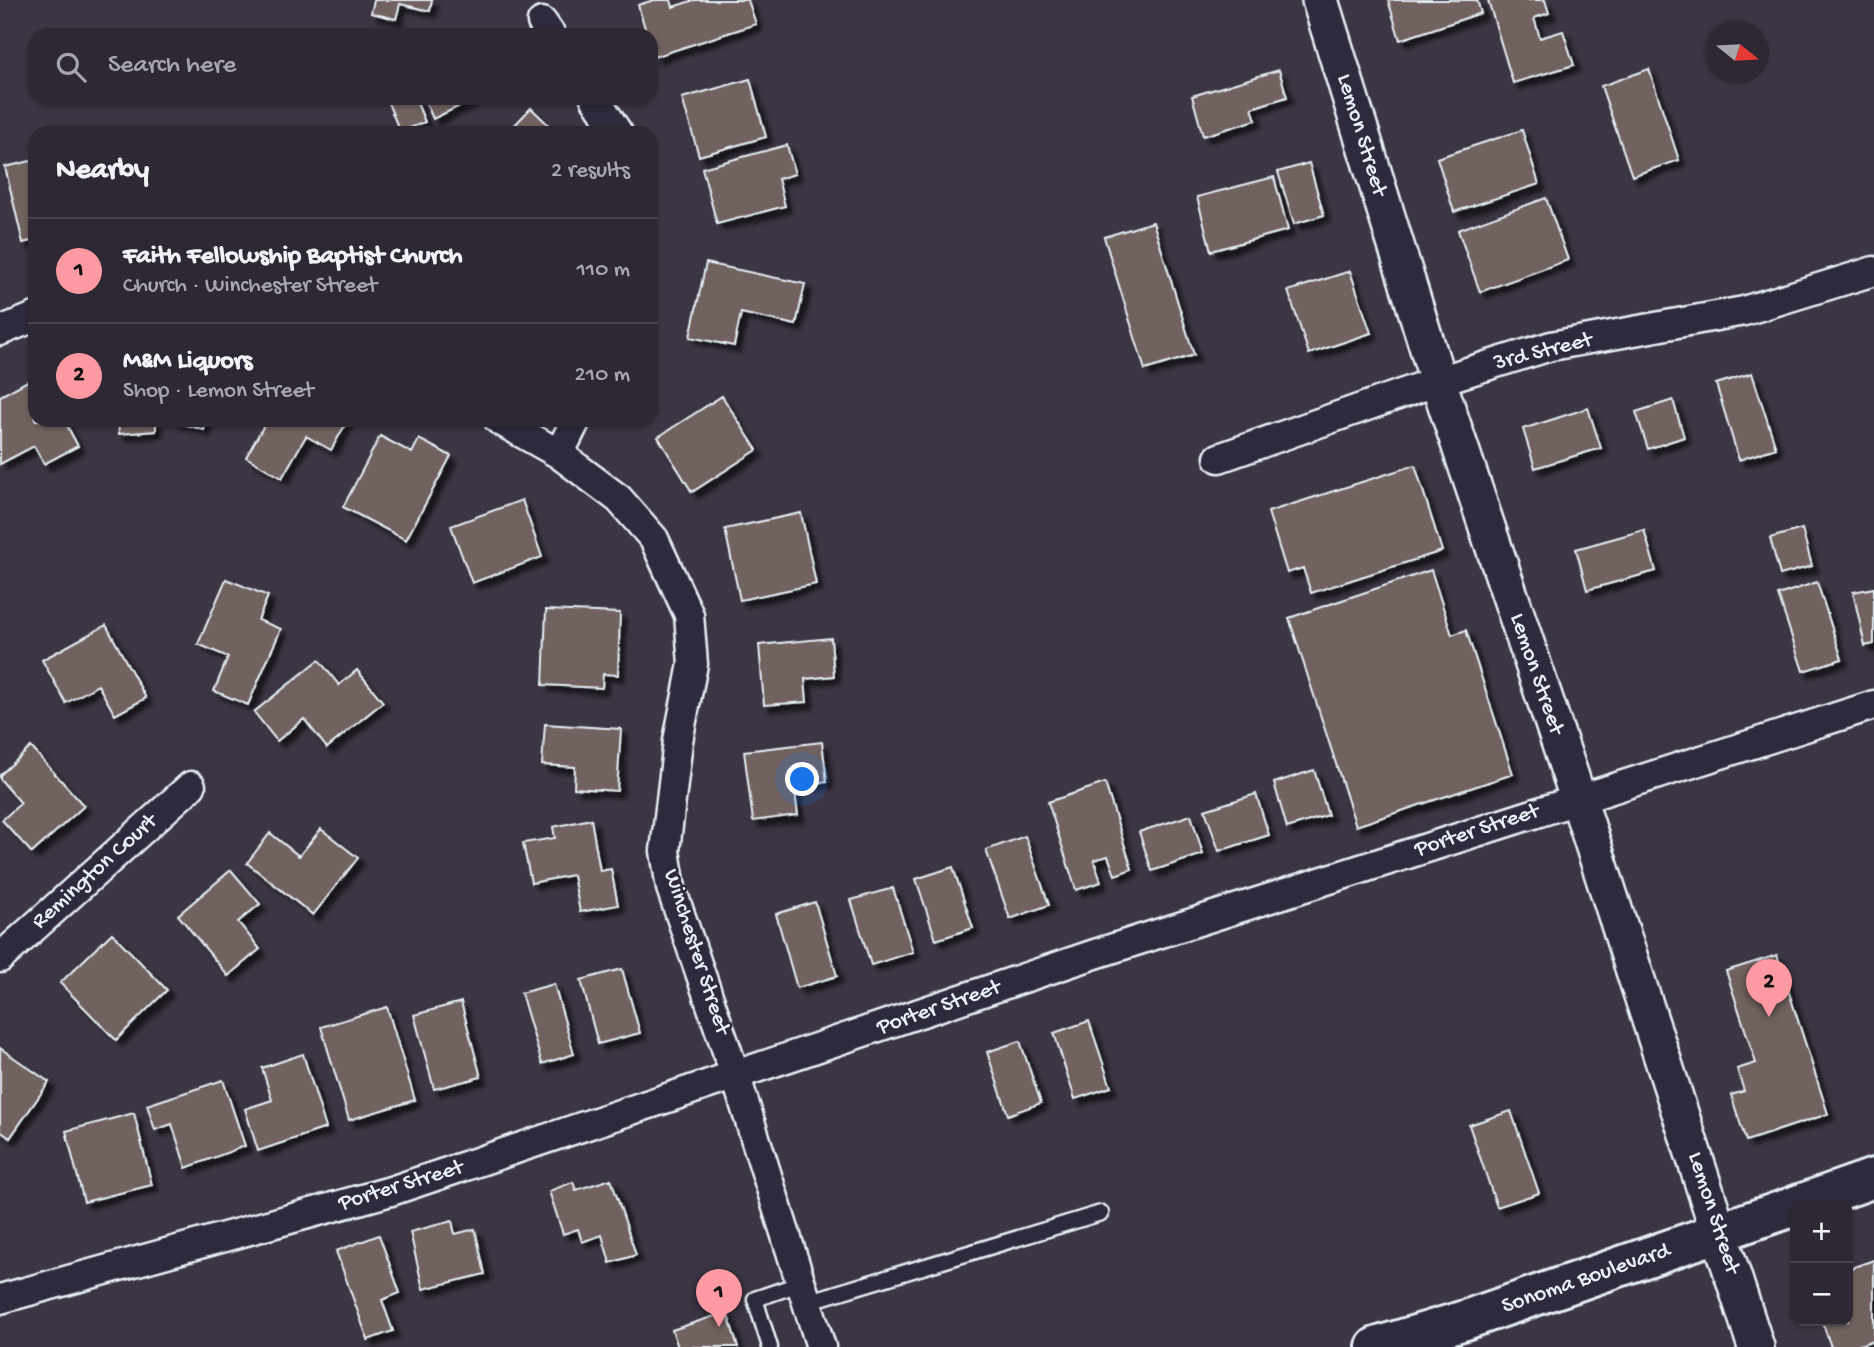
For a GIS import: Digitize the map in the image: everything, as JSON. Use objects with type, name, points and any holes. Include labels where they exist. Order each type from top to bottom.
[{"type":"main road","name":"Sonoma Boulevard","points":[[1813,1200],[1874,1178]]},
{"type":"main road","name":"Sonoma Boulevard","points":[[1376,1347],[1477,1317],[1790,1208]]},
{"type":"street","name":"Lemon Street","points":[[1320,0],[1438,382],[1578,798],[1756,1347]]},
{"type":"street","points":[[600,105],[613,126]]},
{"type":"street","name":"3rd Street","points":[[1219,458],[1551,346],[1744,311],[1874,271]]},
{"type":"street","points":[[0,331],[28,320]]},
{"type":"street","name":"Winchester Street","points":[[511,427],[559,454],[619,499],[653,539],[689,614],[693,664],[678,741],[665,851],[671,888],[736,1077],[821,1347]]},
{"type":"street","points":[[559,454],[572,427]]},
{"type":"street","name":"Porter Street","points":[[0,1299],[391,1191],[1095,954],[1874,705]]},
{"type":"street","name":"Remington Court","points":[[0,958],[191,786]]},
{"type":"lane","points":[[770,1347],[755,1299],[804,1292],[1101,1213]]},
{"type":"building","points":[[374,0],[432,0],[430,11],[400,4],[396,19],[371,13]]},
{"type":"building","points":[[654,0],[671,0],[673,7],[694,0],[748,0],[756,24],[658,56],[658,28],[645,28],[638,5]]},
{"type":"building","points":[[1388,0],[1477,0],[1481,13],[1400,40]]},
{"type":"building","points":[[1488,0],[1545,0],[1549,13],[1534,18],[1540,38],[1563,31],[1574,65],[1513,83]]},
{"type":"building","points":[[1649,69],[1679,160],[1632,176],[1601,86]]},
{"type":"building","points":[[1279,70],[1287,97],[1252,108],[1256,120],[1203,136],[1192,96]]},
{"type":"building","points":[[750,79],[766,137],[699,156],[682,98]]},
{"type":"building","points":[[389,105],[418,105],[425,122],[415,126],[398,126]]},
{"type":"building","points":[[427,105],[462,105],[433,119]]},
{"type":"building","points":[[531,108],[550,126],[514,126]]},
{"type":"building","points":[[1522,130],[1539,184],[1454,212],[1437,158]]},
{"type":"building","points":[[787,145],[795,174],[778,179],[785,206],[717,224],[702,168]]},
{"type":"building","points":[[28,162],[28,242],[23,243],[5,167]]},
{"type":"building","points":[[1309,163],[1324,215],[1294,224],[1278,172]]},
{"type":"building","points":[[1274,177],[1288,230],[1211,251],[1197,197]]},
{"type":"building","points":[[1546,198],[1568,260],[1480,292],[1458,230]]},
{"type":"building","points":[[1153,222],[1194,355],[1145,370],[1104,237]]},
{"type":"building","points":[[706,263],[805,284],[796,325],[741,313],[734,346],[690,337]]},
{"type":"building","points":[[1350,271],[1371,333],[1309,354],[1288,291]]},
{"type":"building","points":[[1752,373],[1776,448],[1739,460],[1716,384]]},
{"type":"building","points":[[28,381],[28,427],[68,427],[78,446],[44,464],[34,446],[0,464],[0,396]]},
{"type":"building","points":[[722,396],[757,450],[692,492],[658,437]]},
{"type":"building","points":[[1673,400],[1684,437],[1648,449],[1636,412]]},
{"type":"building","points":[[1588,408],[1601,448],[1535,468],[1523,429]]},
{"type":"building","points":[[118,427],[156,427],[156,431],[119,434]]},
{"type":"building","points":[[263,427],[344,427],[331,450],[306,436],[282,478],[246,457]]},
{"type":"building","points":[[380,436],[412,453],[419,439],[451,456],[406,540],[343,507]]},
{"type":"building","points":[[1415,465],[1442,551],[1311,593],[1303,568],[1287,573],[1268,512]]},
{"type":"building","points":[[522,500],[542,557],[472,583],[451,526]]},
{"type":"building","points":[[801,513],[816,584],[740,600],[725,529]]},
{"type":"building","points":[[1802,529],[1812,566],[1780,575],[1770,538]]},
{"type":"building","points":[[1644,530],[1656,571],[1587,590],[1576,549]]},
{"type":"building","points":[[1431,570],[1452,635],[1466,630],[1513,774],[1356,826],[1289,618]]},
{"type":"building","points":[[226,579],[268,596],[258,620],[281,629],[248,705],[214,691],[228,657],[198,644]]},
{"type":"building","points":[[1817,582],[1842,659],[1803,671],[1778,595]]},
{"type":"building","points":[[1874,588],[1874,644],[1865,646],[1853,592]]},
{"type":"building","points":[[546,610],[620,613],[618,675],[603,674],[602,688],[543,685]]},
{"type":"building","points":[[106,625],[146,698],[115,715],[98,685],[66,703],[42,660]]},
{"type":"building","points":[[831,638],[834,676],[805,679],[807,702],[764,705],[759,645]]},
{"type":"building","points":[[319,660],[339,685],[357,670],[383,702],[327,748],[304,719],[277,741],[254,712]]},
{"type":"building","points":[[545,724],[621,729],[617,791],[574,788],[575,767],[542,765]]},
{"type":"building","points":[[822,742],[827,782],[794,785],[798,815],[753,821],[744,751]]},
{"type":"building","points":[[31,747],[84,806],[32,853],[2,820],[21,803],[0,779],[0,775]]},
{"type":"building","points":[[1314,770],[1328,815],[1287,828],[1274,783]]},
{"type":"building","points":[[1105,783],[1132,869],[1115,875],[1108,856],[1094,860],[1101,882],[1076,890],[1048,802]]},
{"type":"building","points":[[1256,794],[1269,835],[1219,851],[1205,810]]},
{"type":"building","points":[[1191,815],[1203,854],[1152,871],[1139,832]]},
{"type":"building","points":[[591,819],[600,871],[611,869],[618,905],[580,912],[573,875],[531,883],[523,843],[555,838],[553,827]]},
{"type":"building","points":[[321,829],[358,858],[313,915],[247,863],[270,833],[299,856]]},
{"type":"building","points":[[1025,836],[1049,905],[1010,919],[986,850]]},
{"type":"building","points":[[953,867],[973,928],[936,940],[916,879]]},
{"type":"building","points":[[231,870],[260,904],[238,922],[260,949],[228,976],[178,915]]},
{"type":"building","points":[[893,888],[913,952],[871,965],[851,900]]},
{"type":"building","points":[[815,902],[837,976],[797,988],[776,914]]},
{"type":"building","points":[[112,933],[167,990],[116,1040],[60,983]]},
{"type":"building","points":[[1777,955],[1828,1114],[1746,1141],[1731,1095],[1744,1091],[1737,1069],[1756,1063],[1726,971]]},
{"type":"building","points":[[622,969],[640,1033],[598,1044],[581,980]]},
{"type":"building","points":[[554,984],[574,1054],[542,1064],[521,993]]},
{"type":"building","points":[[461,1002],[481,1077],[434,1089],[414,1015]]},
{"type":"building","points":[[387,1007],[415,1100],[349,1120],[321,1027]]},
{"type":"building","points":[[1089,1021],[1111,1087],[1075,1099],[1054,1033]]},
{"type":"building","points":[[1020,1041],[1041,1103],[1008,1115],[987,1052]]},
{"type":"building","points":[[0,1048],[49,1082],[10,1138],[0,1131]]},
{"type":"building","points":[[303,1054],[326,1128],[258,1151],[245,1109],[272,1100],[262,1068]]},
{"type":"building","points":[[223,1080],[245,1146],[186,1168],[172,1124],[155,1130],[147,1105]]},
{"type":"building","points":[[1511,1111],[1539,1193],[1497,1207],[1469,1125]]},
{"type":"building","points":[[134,1113],[152,1185],[84,1202],[66,1131]]},
{"type":"building","points":[[611,1179],[636,1255],[610,1263],[602,1235],[582,1242],[578,1229],[563,1234],[549,1191],[573,1182],[576,1190]]},
{"type":"building","points":[[452,1221],[455,1234],[475,1229],[485,1274],[423,1289],[410,1232]]},
{"type":"building","points":[[379,1235],[400,1293],[382,1300],[393,1331],[368,1340],[336,1251]]},
{"type":"building","points":[[1874,1260],[1874,1340],[1854,1347],[1831,1347],[1824,1326],[1853,1326],[1853,1267]]},
{"type":"building","points":[[727,1312],[738,1347],[678,1347],[672,1330]]},
{"type":"place","name":"M&M Liquors","points":[[1769,1017]]},
{"type":"place","name":"Faith Fellowship Baptist Church","points":[[719,1327]]}]
